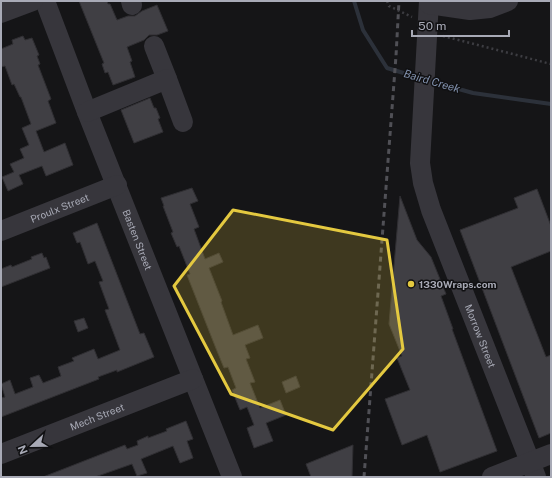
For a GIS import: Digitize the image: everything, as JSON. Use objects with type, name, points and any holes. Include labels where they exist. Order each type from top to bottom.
[{"type":"street","points":[[1,13],[33,1]]},
{"type":"street","name":"Basten Street","points":[[45,1],[87,112],[232,477]]},
{"type":"street","points":[[427,28],[429,3],[470,10],[490,8],[508,1]]},
{"type":"street","name":"Morrow Street","points":[[427,28],[420,163],[423,183],[431,210],[533,470]]},
{"type":"street","points":[[154,46],[183,122]]},
{"type":"street","points":[[87,112],[167,79]]},
{"type":"street","name":"Proulx Street","points":[[1,231],[117,185]]},
{"type":"street","name":"Mech Street","points":[[1,454],[193,379]]},
{"type":"street","points":[[492,477],[533,470],[551,454]]},
{"type":"path","points":[[387,1],[389,6],[416,19],[427,28],[443,36],[551,64]]},
{"type":"highlighted area","points":[[233,210],[387,240],[403,349],[333,430],[231,394],[174,286]]},
{"type":"building","points":[[79,1],[107,1],[108,4],[110,4],[117,20],[128,16],[135,16],[142,11],[157,5],[168,31],[157,35],[149,35],[144,40],[127,47],[132,61],[130,62],[135,77],[113,85],[108,72],[105,73],[102,64],[104,63]]},
{"type":"building","points":[[23,36],[25,40],[32,38],[39,55],[37,56],[40,64],[38,65],[51,99],[48,101],[56,123],[36,131],[44,152],[65,143],[73,165],[46,176],[42,166],[19,175],[23,184],[8,191],[2,177],[14,172],[10,164],[24,158],[20,149],[29,145],[22,128],[31,124],[21,97],[14,84],[12,85],[5,66],[1,67],[1,49],[13,44],[12,40]]},
{"type":"building","points":[[150,98],[160,118],[158,119],[163,132],[134,143],[121,110]]},
{"type":"building","points":[[192,188],[198,201],[190,204],[199,227],[194,229],[205,259],[219,253],[223,262],[209,268],[233,335],[258,325],[263,338],[245,345],[250,358],[246,359],[255,382],[250,383],[260,408],[280,400],[286,415],[266,423],[273,441],[254,448],[247,428],[254,425],[247,407],[240,410],[232,390],[236,388],[228,367],[224,368],[187,275],[190,274],[179,246],[177,247],[171,233],[173,232],[161,198]]},
{"type":"building","points":[[537,189],[551,226],[551,251],[511,267],[546,357],[551,355],[551,433],[539,438],[460,230],[518,208],[514,198]]},
{"type":"building","points":[[400,196],[417,240],[431,257],[446,294],[441,296],[497,451],[440,472],[427,435],[402,445],[385,399],[410,390],[397,358],[402,356],[389,324]]},
{"type":"building","points":[[97,223],[140,334],[144,333],[154,357],[117,372],[117,370],[98,377],[99,379],[1,417],[1,398],[5,397],[1,384],[10,380],[15,394],[33,387],[30,378],[39,375],[43,383],[61,376],[58,367],[74,361],[72,358],[94,349],[98,359],[120,350],[105,310],[109,309],[99,282],[103,281],[95,261],[88,264],[80,242],[77,243],[73,233]]},
{"type":"building","points":[[42,253],[44,258],[46,257],[50,268],[1,287],[1,269],[11,265],[12,267],[32,259],[31,257]]},
{"type":"building","points":[[84,318],[88,328],[78,332],[74,321]]},
{"type":"building","points":[[296,376],[300,387],[286,393],[282,382]]},
{"type":"building","points":[[186,421],[193,439],[187,441],[193,458],[180,463],[173,446],[141,459],[147,473],[137,476],[132,464],[95,477],[43,477],[125,445],[127,449],[138,445],[137,441],[148,436],[148,438],[167,431],[166,429]]},
{"type":"building","points":[[353,445],[352,477],[311,477],[306,464]]},
{"type":"waterway","name":"Baird Creek","points":[[354,1],[363,30],[387,68],[420,78]]},
{"type":"waterway","name":"Baird Creek","points":[[430,81],[473,93],[551,104]]},
{"type":"railway","points":[[364,477],[399,1]]},
{"type":"place","name":"1330Wraps.com","points":[[411,284]]}]
